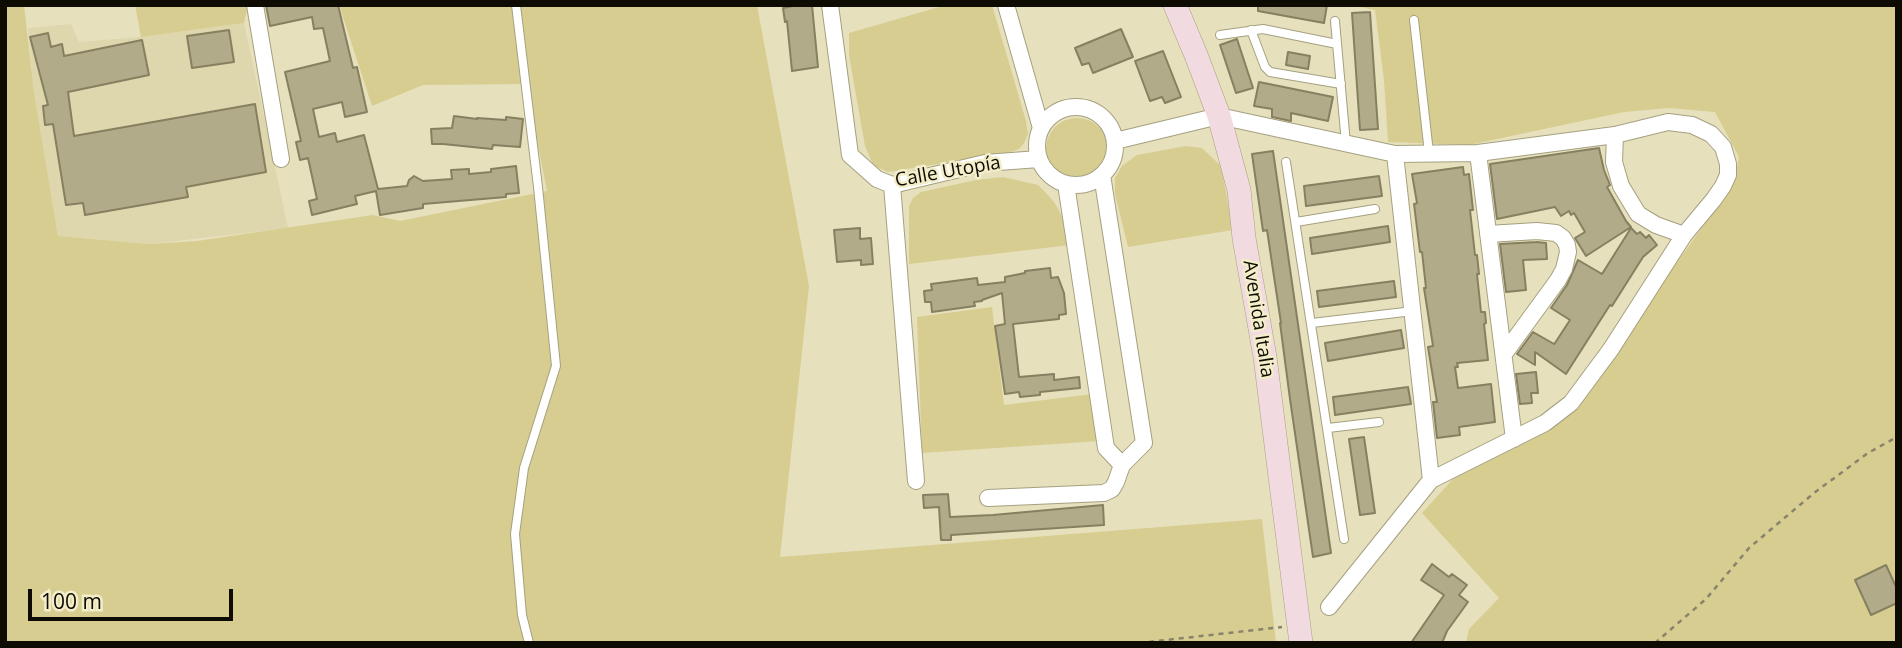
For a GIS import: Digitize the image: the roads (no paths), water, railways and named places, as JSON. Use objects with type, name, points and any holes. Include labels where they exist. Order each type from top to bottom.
[{"type":"street","points":[[255,5],[281,159]]},
{"type":"street","name":"Calle Utopía","points":[[830,5],[850,155],[877,179],[892,185],[985,163],[1039,159]]},
{"type":"street","points":[[1006,5],[1041,128]]},
{"type":"street","name":"Avenida Italia","points":[[1175,5],[1219,116],[1239,190],[1244,238],[1265,357],[1300,634]]},
{"type":"street","points":[[1072,107],[1086,108],[1098,113],[1107,122],[1115,141],[1113,160],[1102,175],[1084,185],[1059,182],[1049,175],[1039,159],[1037,140],[1041,128],[1060,110],[1072,107]]},
{"type":"street","points":[[1115,141],[1219,116],[1395,154],[1478,153],[1615,135],[1668,122],[1692,125],[1711,134],[1723,147],[1728,175],[1714,200],[1685,234],[1611,349],[1571,403],[1545,423],[1431,480],[1329,607]]},
{"type":"street","points":[[1615,135],[1614,162],[1621,186],[1639,215],[1656,225],[1685,234]]},
{"type":"street","points":[[1478,153],[1514,439]]},
{"type":"street","points":[[1395,154],[1431,480]]},
{"type":"street","points":[[988,498],[1104,493],[1112,489],[1122,465],[1144,443],[1102,175]]},
{"type":"street","points":[[1066,184],[1106,448],[1122,465]]},
{"type":"street","points":[[892,185],[916,481]]},
{"type":"street","points":[[1488,234],[1538,231],[1556,233],[1563,238],[1568,252],[1558,280],[1504,354]]},
{"type":"lane","points":[[516,5],[556,366],[524,468],[515,534],[522,615],[529,643]]},
{"type":"lane","points":[[1414,20],[1429,153]]},
{"type":"lane","points":[[1335,21],[1346,144]]},
{"type":"lane","points":[[1220,35],[1263,29],[1337,44]]},
{"type":"lane","points":[[1251,30],[1269,72],[1341,85]]},
{"type":"lane","points":[[1286,162],[1344,539]]},
{"type":"lane","points":[[1296,222],[1375,209]]},
{"type":"lane","points":[[1312,323],[1413,311]]},
{"type":"lane","points":[[1328,428],[1379,422]]}]
